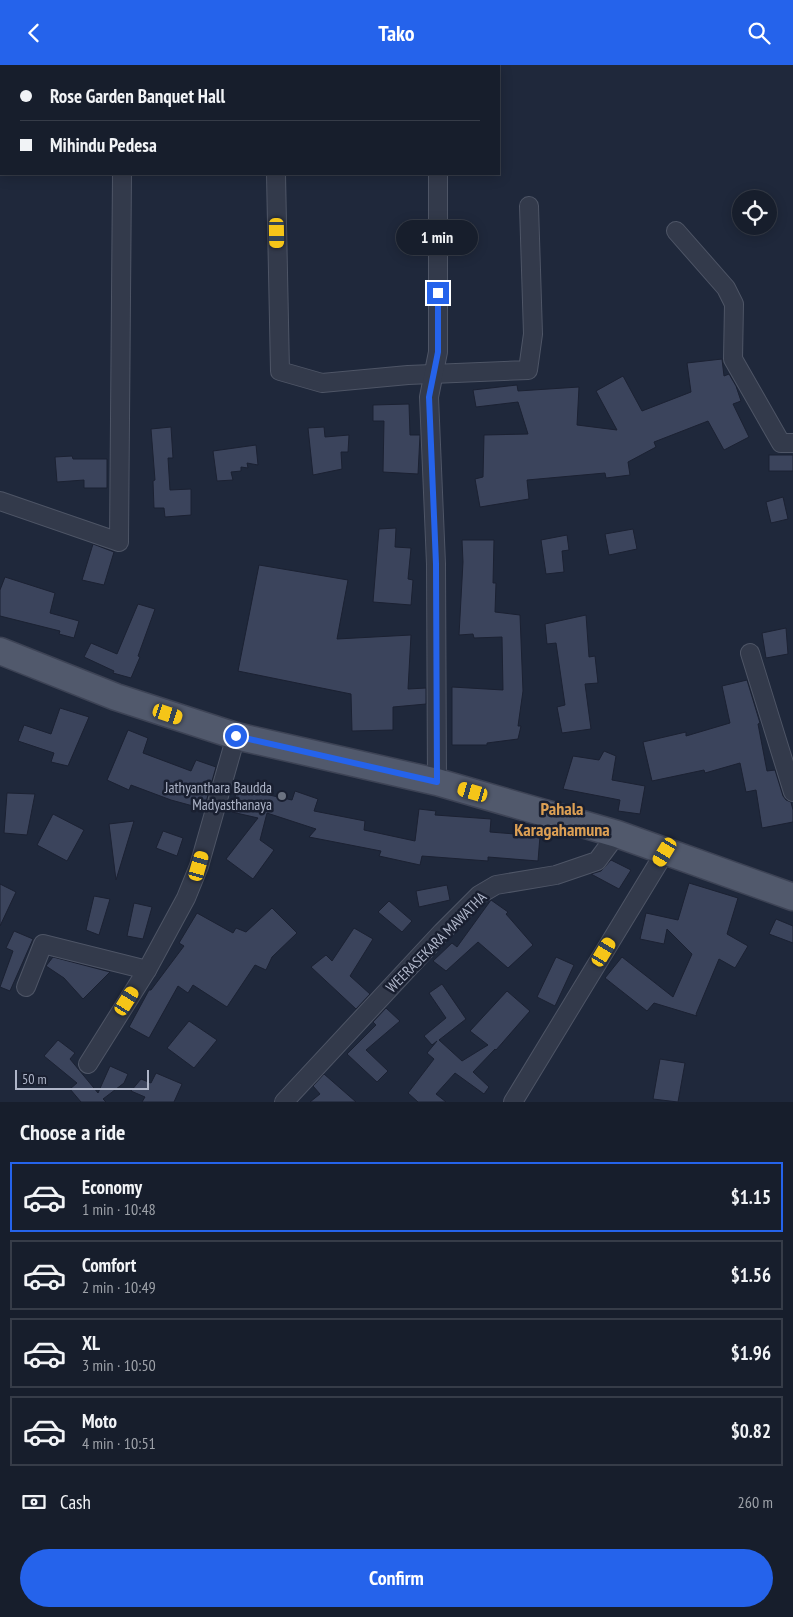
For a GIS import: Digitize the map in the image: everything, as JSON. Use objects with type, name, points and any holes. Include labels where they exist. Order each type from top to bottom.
[{"type":"main road","points":[[0,651],[116,697],[236,736],[437,782],[617,834],[793,897]]},
{"type":"street","points":[[0,501],[119,542],[122,175]]},
{"type":"street","points":[[276,175],[280,371],[322,383],[434,374],[528,370],[533,334],[529,206]]},
{"type":"street","points":[[437,782],[436,564],[429,397],[438,352],[438,175]]},
{"type":"street","points":[[676,231],[726,288],[734,304],[733,359],[781,443],[793,443]]},
{"type":"street","points":[[750,653],[793,792]]},
{"type":"street","points":[[88,1064],[147,970],[186,898],[199,866],[236,736]]},
{"type":"street","name":"WEERASEKARA MAWATHA","points":[[284,1102],[435,939],[479,895],[496,885],[556,875],[597,861],[617,834]]},
{"type":"street","points":[[513,1102],[665,852]]},
{"type":"street","points":[[26,987],[43,944],[147,970]]},
{"type":"building","points":[[722,359],[724,376],[729,374],[736,386],[741,401],[733,404],[749,437],[724,450],[708,421],[654,442],[656,447],[628,462],[630,475],[606,478],[605,473],[527,480],[529,499],[480,507],[475,479],[483,477],[484,435],[528,434],[518,402],[476,407],[473,390],[517,385],[518,391],[579,387],[577,425],[617,430],[596,391],[623,376],[642,411],[691,392],[687,363]]},
{"type":"building","points":[[409,404],[410,435],[420,435],[418,474],[383,472],[384,421],[373,421],[373,405]]},
{"type":"building","points":[[171,427],[173,458],[168,458],[170,490],[191,489],[191,515],[165,517],[164,508],[154,508],[153,481],[155,480],[151,429]]},
{"type":"building","points":[[324,427],[325,437],[349,435],[348,452],[341,452],[342,469],[313,475],[308,428]]},
{"type":"building","points":[[256,445],[258,465],[247,463],[248,468],[241,467],[241,471],[231,472],[233,480],[217,481],[213,451]]},
{"type":"building","points":[[769,455],[793,455],[793,471],[769,471]]},
{"type":"building","points":[[72,456],[73,459],[107,459],[107,488],[84,488],[84,480],[57,482],[55,457]]},
{"type":"building","points":[[783,497],[788,519],[771,523],[766,502]]},
{"type":"building","points":[[396,528],[395,547],[411,548],[408,579],[413,580],[411,605],[373,602],[379,529]]},
{"type":"building","points":[[633,529],[637,549],[609,555],[605,534]]},
{"type":"building","points":[[567,535],[569,550],[562,551],[564,572],[546,574],[541,540]]},
{"type":"building","points":[[462,540],[494,540],[493,583],[496,583],[495,612],[520,615],[523,691],[518,726],[521,726],[518,739],[487,743],[487,745],[452,745],[452,687],[503,690],[502,637],[474,638],[473,634],[459,635],[463,562]]},
{"type":"building","points":[[93,544],[114,552],[104,585],[82,580]]},
{"type":"building","points":[[259,565],[348,580],[337,639],[411,635],[408,689],[426,688],[426,704],[393,707],[393,730],[352,731],[351,694],[238,671]]},
{"type":"building","points":[[5,577],[55,593],[50,613],[79,621],[74,638],[59,634],[60,631],[0,616],[0,590]]},
{"type":"building","points":[[138,604],[155,609],[138,656],[140,657],[131,678],[113,673],[114,671],[84,657],[91,643],[117,654]]},
{"type":"building","points":[[586,615],[589,657],[595,656],[598,683],[585,684],[591,729],[562,733],[557,707],[565,705],[556,643],[547,644],[545,624]]},
{"type":"building","points":[[786,628],[788,654],[766,658],[762,633]]},
{"type":"building","points":[[747,680],[760,723],[758,724],[767,771],[775,770],[783,796],[791,802],[793,822],[762,828],[756,790],[746,792],[740,763],[705,773],[704,770],[652,781],[643,742],[686,732],[686,736],[730,723],[722,686]]},
{"type":"building","points":[[60,708],[89,717],[68,766],[51,762],[54,753],[18,741],[24,725],[51,734]]},
{"type":"building","points":[[128,730],[148,738],[143,753],[191,771],[196,760],[216,767],[204,809],[171,800],[131,785],[129,790],[107,780]]},
{"type":"building","points":[[604,751],[616,756],[612,780],[645,786],[640,814],[618,811],[620,800],[563,789],[573,756],[599,760]]},
{"type":"building","points":[[237,788],[292,800],[295,791],[318,799],[314,811],[365,821],[364,830],[415,841],[419,809],[436,811],[435,815],[491,819],[490,832],[540,836],[538,861],[488,857],[488,861],[422,856],[420,865],[379,856],[381,851],[309,837],[316,829],[267,813],[260,840],[274,850],[253,879],[226,859],[258,818],[232,812]]},
{"type":"building","points":[[7,793],[35,794],[27,835],[4,833]]},
{"type":"building","points":[[53,814],[84,830],[67,861],[37,845]]},
{"type":"building","points":[[134,821],[116,880],[109,824]]},
{"type":"building","points":[[163,831],[183,838],[177,856],[156,848]]},
{"type":"building","points":[[611,860],[631,870],[619,889],[591,874],[601,871]]},
{"type":"building","points":[[689,883],[738,898],[727,934],[748,946],[735,968],[719,959],[696,1014],[697,1016],[654,1003],[647,1011],[605,978],[622,957],[673,997],[692,954],[667,929],[664,944],[640,939],[646,913],[678,920]]},
{"type":"building","points":[[0,884],[16,892],[0,926]]},
{"type":"building","points":[[447,885],[450,900],[419,907],[416,891]]},
{"type":"building","points":[[94,896],[110,899],[99,935],[86,930]]},
{"type":"building","points":[[491,900],[508,912],[506,914],[533,945],[508,968],[478,942],[446,971],[433,961],[452,943],[457,947]]},
{"type":"building","points":[[389,901],[412,921],[402,932],[378,912]]},
{"type":"building","points":[[134,903],[152,907],[143,939],[127,936]]},
{"type":"building","points":[[272,908],[297,933],[272,957],[266,970],[255,965],[227,1007],[193,985],[188,993],[178,986],[149,1038],[129,1027],[149,990],[151,990],[184,946],[179,943],[197,913],[233,933],[236,928],[246,932]]},
{"type":"building","points":[[776,919],[793,926],[793,943],[769,934]]},
{"type":"building","points":[[354,928],[373,939],[350,976],[370,994],[356,1009],[311,967],[326,955],[332,961]]},
{"type":"building","points":[[14,931],[33,939],[10,991],[0,987],[13,951],[6,948]]},
{"type":"building","points":[[53,957],[110,972],[83,999],[64,978],[46,966]]},
{"type":"building","points":[[556,957],[574,965],[555,1006],[537,997]]},
{"type":"building","points":[[442,984],[466,1019],[439,1040],[462,1061],[488,1045],[470,1031],[507,991],[530,1011],[496,1050],[473,1072],[489,1087],[484,1094],[455,1073],[436,1094],[446,1102],[418,1102],[408,1093],[434,1059],[427,1053],[437,1041],[432,1045],[424,1036],[446,1018],[429,993]]},
{"type":"building","points":[[386,1008],[400,1021],[366,1050],[388,1071],[377,1082],[347,1054],[376,1025],[373,1022]]},
{"type":"building","points":[[189,1021],[217,1040],[194,1068],[167,1048]]},
{"type":"building","points":[[58,1040],[75,1053],[70,1059],[98,1093],[110,1066],[128,1074],[124,1083],[103,1099],[106,1102],[81,1102],[70,1089],[77,1083],[44,1056]]},
{"type":"building","points":[[660,1059],[685,1063],[678,1102],[653,1099]]},
{"type":"building","points":[[156,1073],[182,1084],[174,1102],[142,1102],[145,1097],[131,1091],[141,1079],[151,1083]]},
{"type":"building","points":[[324,1074],[356,1102],[310,1102],[320,1094],[313,1086]]},
{"type":"place","name":"Jathyanthara Baudda Madyasthanaya","points":[[282,796]]},
{"type":"district","name":"Pahala Karagahamuna","points":[[562,818]]},
{"type":"route","points":[[236,736],[437,782],[436,564],[429,397],[438,352],[438,293]]}]
